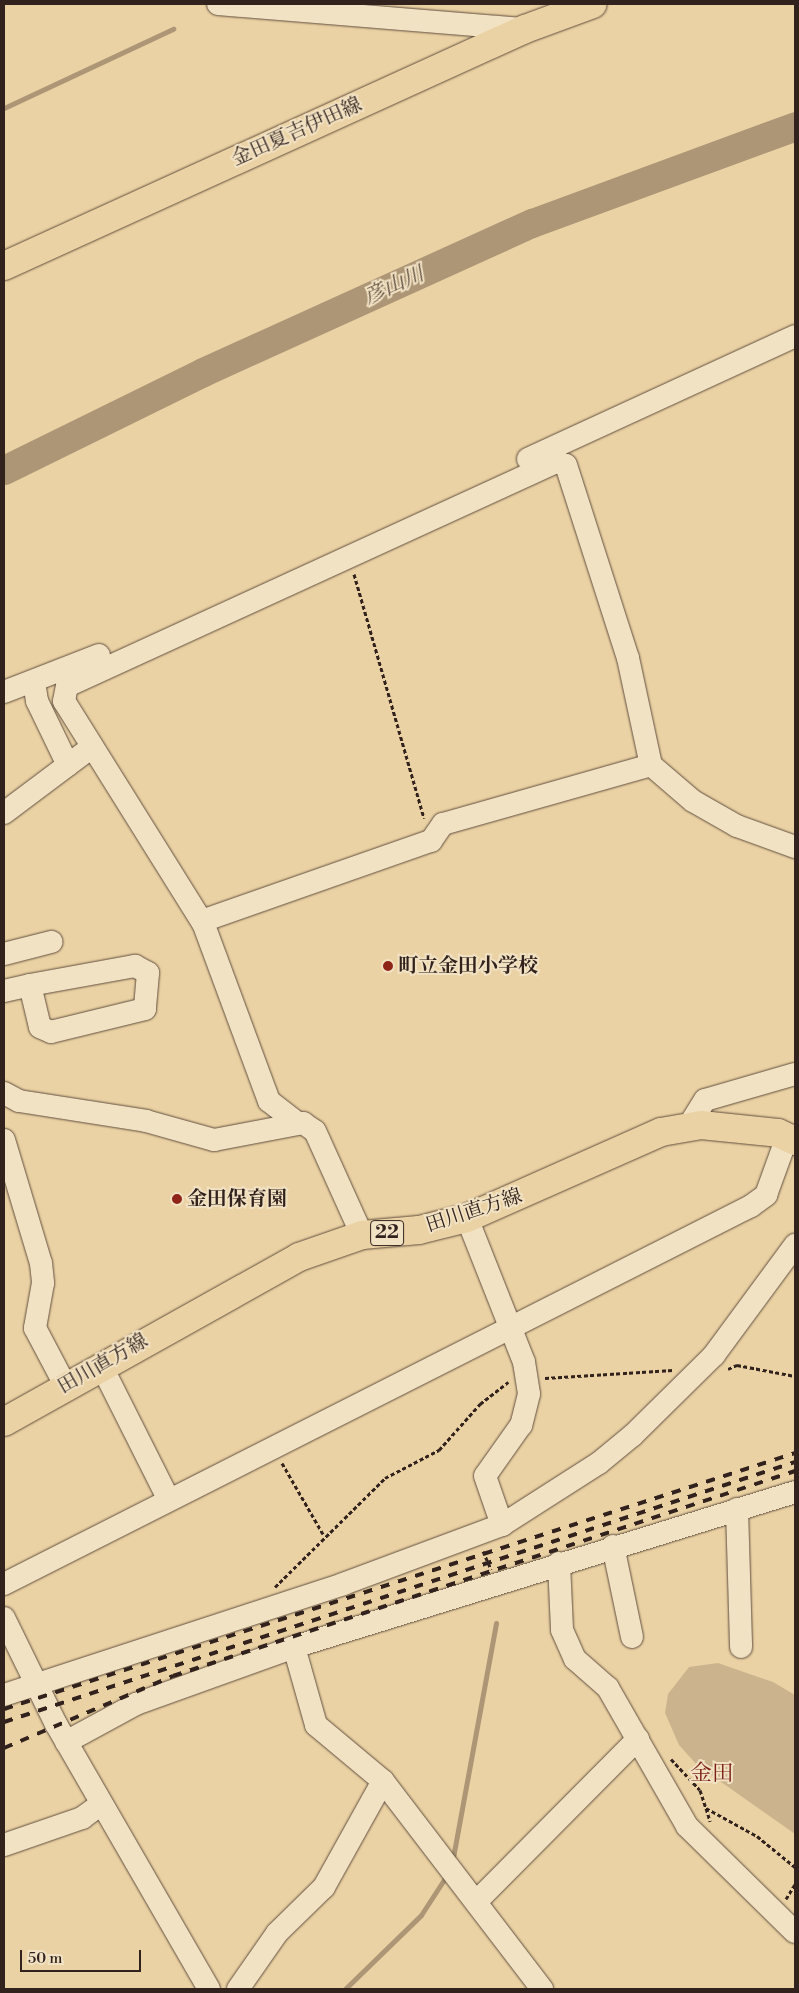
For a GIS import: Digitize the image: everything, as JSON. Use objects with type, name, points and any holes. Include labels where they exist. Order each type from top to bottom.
[{"type":"main road","name":"金田夏吉伊田線","points":[[4,266],[525,29],[593,4]]},
{"type":"main road","name":"田川直方線","points":[[4,1422],[64,1385],[299,1256],[362,1235],[420,1230],[468,1218],[660,1132],[701,1125],[791,1139]]},
{"type":"street","points":[[218,4],[525,29]]},
{"type":"street","points":[[362,1235],[315,1131],[296,1122],[269,1101],[202,921],[64,701],[67,686],[350,559],[404,525],[795,336]]},
{"type":"street","points":[[4,692],[34,682],[223,604],[404,525],[556,462],[566,464],[628,658],[651,764],[693,801],[729,822],[795,847]]},
{"type":"street","points":[[34,682],[37,701],[68,765]]},
{"type":"street","points":[[4,813],[92,746]]},
{"type":"street","points":[[202,921],[431,841],[442,824],[651,764]]},
{"type":"street","points":[[4,954],[51,942]]},
{"type":"street","points":[[4,991],[30,985],[135,966],[148,974],[145,1009],[51,1032],[40,1027],[30,985]]},
{"type":"street","points":[[688,1127],[705,1100],[795,1074]]},
{"type":"street","points":[[4,1093],[19,1101],[146,1121],[214,1140],[296,1122]]},
{"type":"street","points":[[4,1584],[751,1206],[766,1195],[791,1139]]},
{"type":"street","points":[[4,1140],[41,1263],[43,1283],[35,1328],[64,1385]]},
{"type":"street","points":[[468,1218],[526,1379],[529,1394],[521,1426],[484,1476],[502,1525]]},
{"type":"street","points":[[4,1695],[281,1604],[502,1525],[599,1463],[693,1377],[795,1245]]},
{"type":"street","points":[[101,1365],[169,1500]]},
{"type":"street","points":[[66,1742],[136,1704],[294,1647],[613,1546],[795,1492]]},
{"type":"street","points":[[737,1509],[741,1647]]},
{"type":"street","points":[[613,1546],[632,1637]]},
{"type":"street","points":[[559,1563],[562,1630],[575,1659],[608,1688],[687,1826],[795,1932]]},
{"type":"street","points":[[4,1618],[66,1742],[209,1989]]},
{"type":"street","points":[[294,1647],[316,1725],[383,1782],[542,1989]]},
{"type":"street","points":[[476,1902],[641,1744]]},
{"type":"street","points":[[238,1989],[277,1933],[324,1887],[383,1782]]},
{"type":"street","points":[[4,1845],[82,1818],[102,1804]]},
{"type":"path","points":[[350,559],[431,841]]},
{"type":"path","points":[[281,1604],[274,1585],[323,1534],[385,1478],[439,1450],[493,1391],[505,1382],[673,1370],[693,1377],[706,1378],[736,1365],[795,1376]]},
{"type":"path","points":[[275,1447],[323,1534]]},
{"type":"path","points":[[476,1535],[496,1583]]},
{"type":"path","points":[[641,1744],[657,1750],[675,1762],[700,1790],[706,1808],[757,1836],[795,1867]]},
{"type":"path","points":[[786,1900],[795,1884]]},
{"type":"shaded area","points":[[718,1663],[773,1682],[795,1695],[795,1834],[697,1765],[679,1745],[665,1713],[668,1694],[689,1667]]},
{"type":"waterway","points":[[4,108],[173,29]]},
{"type":"waterway","name":"彦山川","points":[[4,470],[203,372],[532,223],[795,126]]},
{"type":"waterway","points":[[452,1863],[496,1623]]},
{"type":"waterway","points":[[345,1989],[421,1915],[447,1875]]},
{"type":"railway","points":[[4,1709],[795,1453]]},
{"type":"railway","points":[[4,1722],[795,1462]]},
{"type":"railway","points":[[4,1748],[173,1676],[795,1471]]},
{"type":"place","name":"町立金田小学校","points":[[388,966]]},
{"type":"place","name":"金田保育園","points":[[177,1199]]},
{"type":"district","name":"金田","points":[[712,1774]]}]
